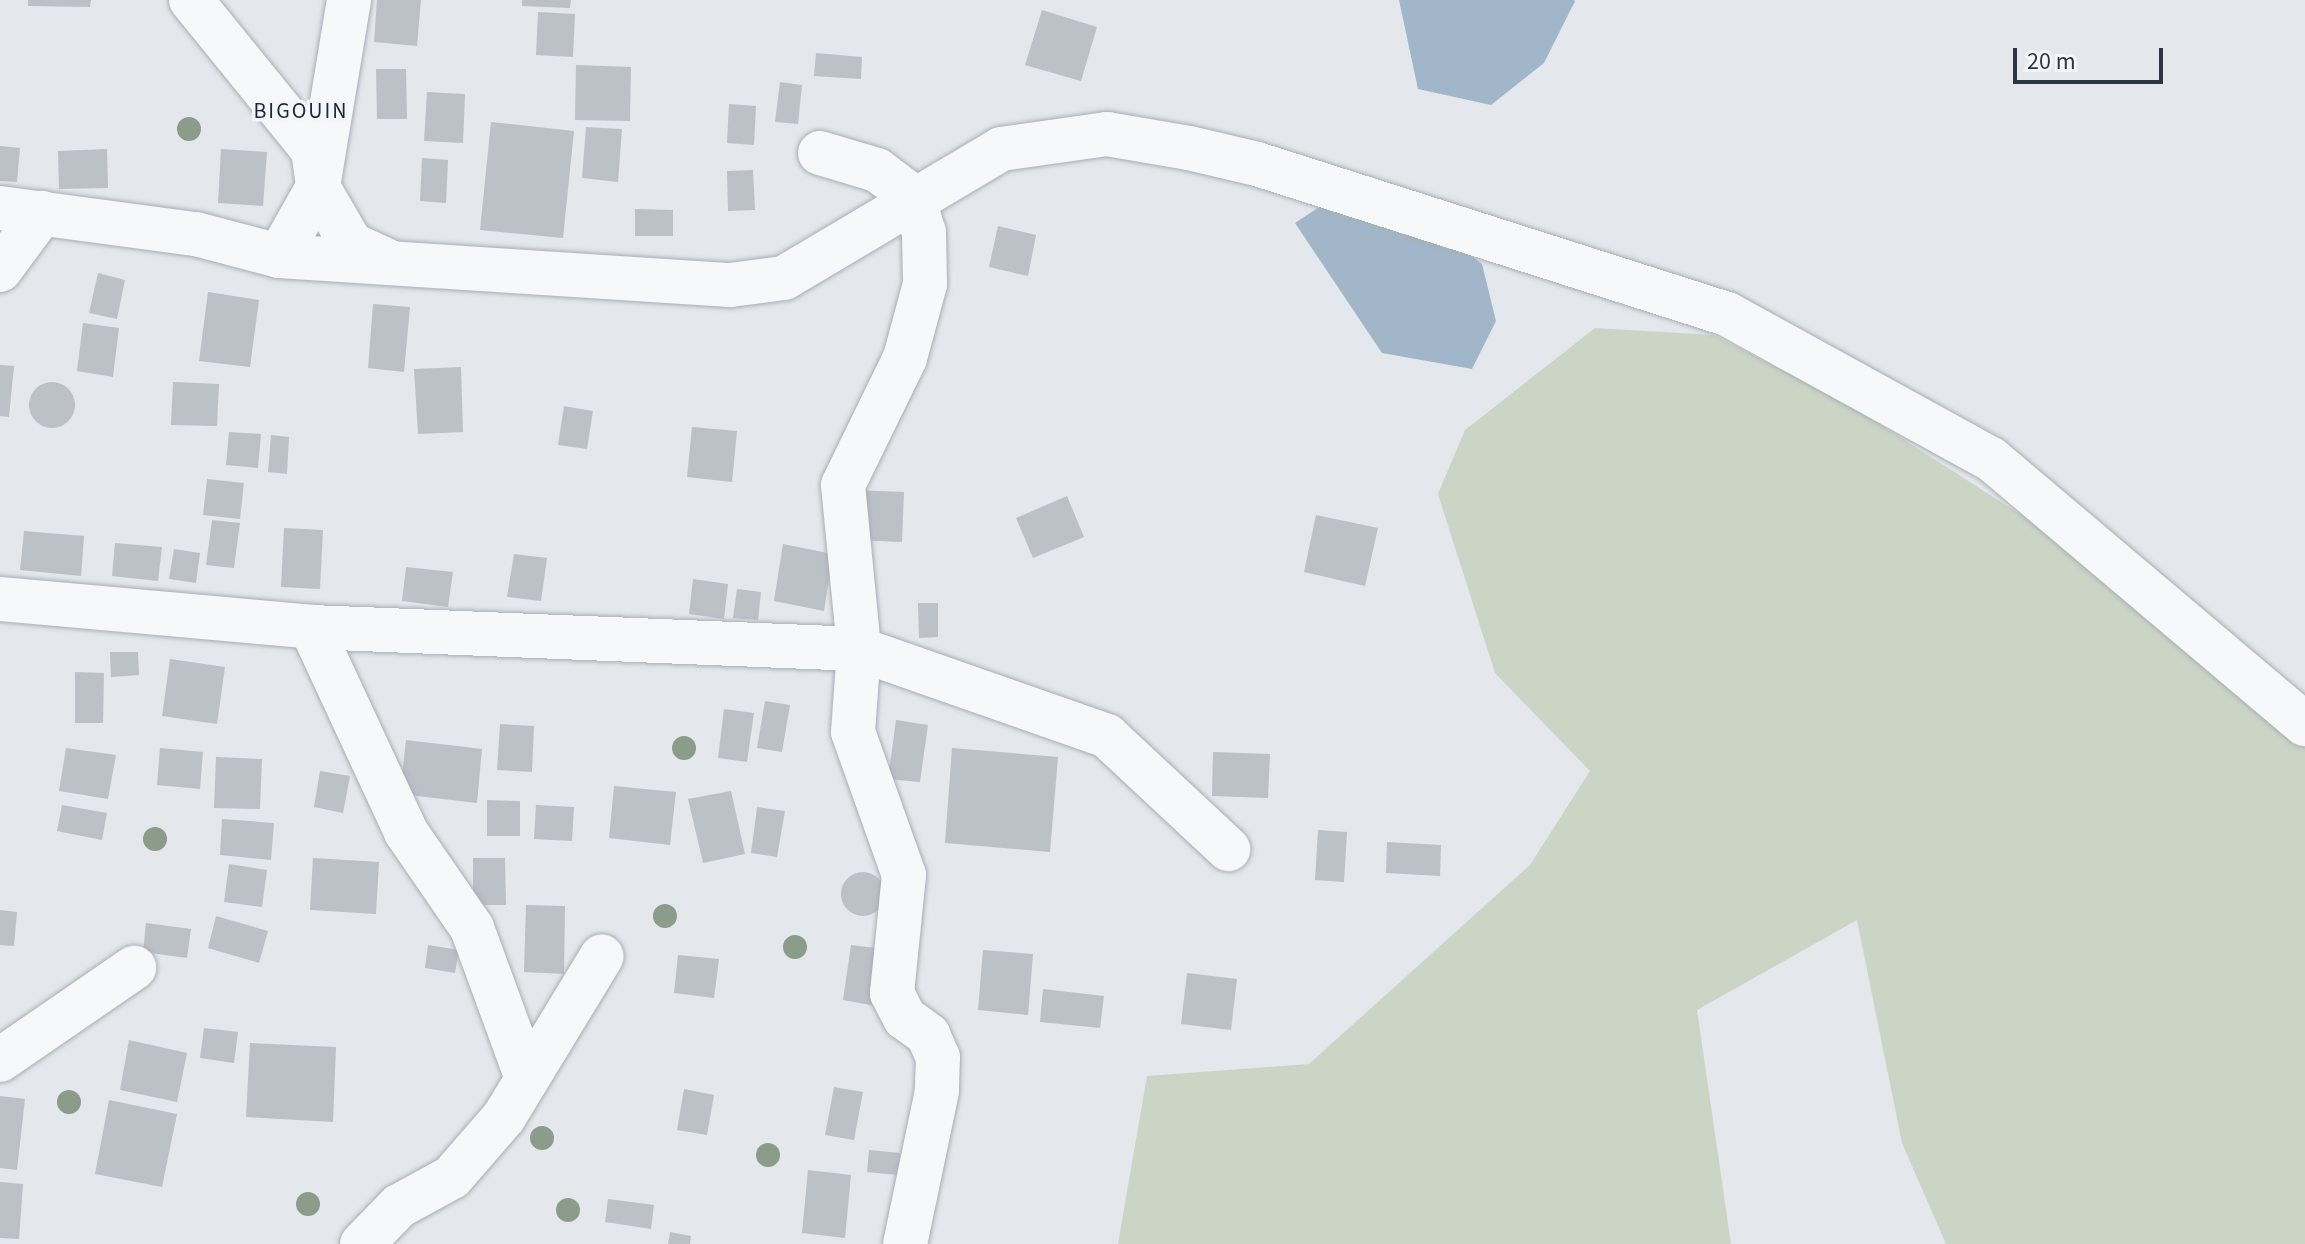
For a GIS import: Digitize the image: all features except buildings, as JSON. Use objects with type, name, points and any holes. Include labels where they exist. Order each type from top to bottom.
[{"type":"street","points":[[191,0],[313,150],[318,187],[351,244],[390,262]]},
{"type":"street","points":[[279,256],[318,187],[349,0]]},
{"type":"street","points":[[0,270],[21,211],[196,234],[279,256],[730,285],[784,278],[851,242],[913,197],[1001,149],[1107,134],[1257,164],[1727,314],[1991,459],[2305,724]]},
{"type":"street","points":[[820,153],[877,170],[913,197],[924,232],[925,284],[905,358],[843,485],[859,649],[853,732],[904,875],[892,993],[905,1018],[928,1035],[938,1057],[937,1091],[905,1244]]},
{"type":"street","points":[[0,599],[311,627],[859,649],[1107,736],[1228,849]]},
{"type":"street","points":[[311,627],[406,832],[472,928],[527,1078]]},
{"type":"street","points":[[362,1244],[399,1206],[452,1177],[504,1117],[602,956]]},
{"type":"street","points":[[0,1060],[134,968]]},
{"type":"green space","points":[[1595,328],[1713,335],[1850,405],[2093,561],[2305,746],[2305,1244],[1946,1244],[1902,1143],[1857,920],[1697,1010],[1731,1244],[1118,1244],[1147,1076],[1309,1064],[1530,865],[1590,771],[1495,673],[1438,494],[1465,430]]},
{"type":"water","points":[[1399,0],[1575,1],[1544,63],[1491,105],[1418,89]]},
{"type":"water","points":[[1333,198],[1448,237],[1482,264],[1496,321],[1472,369],[1382,353],[1295,223]]},
{"type":"district","name":"BIGOUIN","points":[[301,112]]}]
